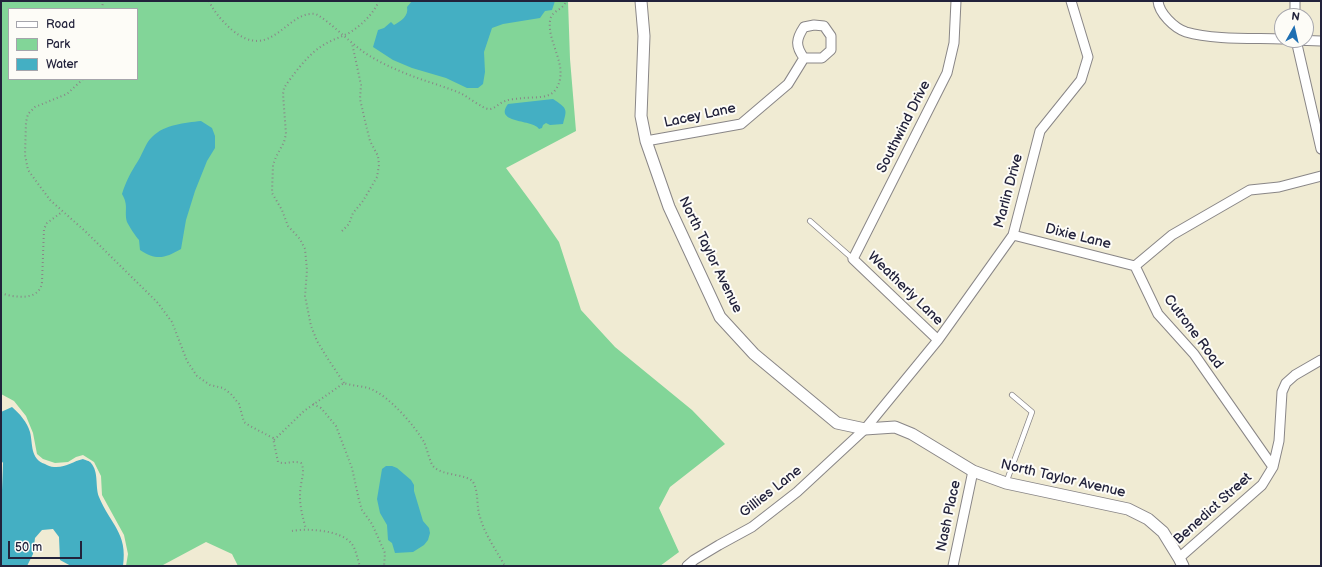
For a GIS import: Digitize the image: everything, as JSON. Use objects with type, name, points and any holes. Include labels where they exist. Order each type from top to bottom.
[{"type":"street","name":"North Taylor Avenue","points":[[641,1],[644,36],[641,116],[646,141],[669,208],[720,317],[754,354],[837,422],[865,430],[895,427],[912,434],[973,471],[1006,483],[1128,509],[1148,519],[1163,532],[1181,562]]},
{"type":"street","name":"Southwind Drive","points":[[853,259],[947,73],[954,43],[956,1]]},
{"type":"street","name":"Marlin Drive","points":[[865,430],[938,340],[1014,235],[1040,131],[1081,80],[1088,57],[1071,1]]},
{"type":"street","points":[[1158,1],[1158,6],[1169,21],[1185,31],[1207,36],[1274,39]]},
{"type":"street","points":[[1297,48],[1321,149]]},
{"type":"street","name":"Lacey Lane","points":[[646,141],[741,124],[788,84],[804,58]]},
{"type":"street","points":[[1135,266],[1172,235],[1250,190],[1279,187],[1321,176]]},
{"type":"street","name":"Dixie Lane","points":[[1014,235],[1135,266]]},
{"type":"street","name":"Weatherly Lane","points":[[853,259],[938,340]]},
{"type":"street","name":"Cutrone Road","points":[[1135,266],[1158,314],[1194,354],[1273,467]]},
{"type":"street","name":"Benedict Street","points":[[1181,562],[1262,485],[1273,467],[1279,441],[1282,392],[1286,383],[1295,375],[1321,360]]},
{"type":"street","name":"Gillies Lane","points":[[687,566],[719,545],[752,527],[797,492],[865,430]]},
{"type":"street","name":"Nash Place","points":[[953,566],[973,471]]},
{"type":"lane","points":[[810,221],[853,259]]},
{"type":"lane","points":[[1006,483],[1032,412],[1012,395]]},
{"type":"path","points":[[209,1],[213,9],[225,23],[236,33],[248,39],[260,40],[271,38],[301,16],[309,13],[316,14],[371,57],[404,73],[458,92],[474,100],[484,108],[493,108],[504,101],[545,96],[553,93],[559,82],[560,68],[550,28],[550,20],[552,14],[564,6],[566,1]]},
{"type":"path","points":[[379,1],[369,17],[353,30],[325,44],[310,55],[284,88],[283,94],[286,134],[284,142],[273,165],[271,189],[288,226],[300,239],[305,249],[307,270],[306,302],[313,331],[328,359],[344,383],[370,389],[381,395],[401,413],[418,433],[427,449],[431,463],[435,468],[453,475],[468,477],[470,479],[474,486],[479,515],[484,531],[505,566]]},
{"type":"path","points":[[342,231],[349,224],[354,213],[377,177],[379,165],[378,156],[369,137],[361,104],[360,85],[351,42]]},
{"type":"path","points":[[82,80],[67,94],[30,110],[27,118],[26,155],[28,170],[50,200],[88,234],[166,312],[172,322],[187,361],[198,376],[210,385],[219,387],[231,394],[239,404],[244,422],[274,440],[278,462],[301,463],[303,468],[300,497],[306,529]]},
{"type":"path","points":[[1,293],[15,296],[29,296],[35,294],[41,289],[44,229],[47,223],[62,212]]},
{"type":"path","points":[[274,440],[304,411],[344,383]]},
{"type":"path","points":[[313,404],[321,408],[338,430],[352,468],[358,500],[386,553],[384,566]]},
{"type":"path","points":[[292,531],[306,529],[326,532],[348,540],[354,548],[360,566]]},
{"type":"green space","points":[[1,1],[568,1],[570,59],[576,131],[506,168],[559,242],[581,310],[615,347],[692,410],[725,444],[670,487],[659,508],[679,552],[660,566],[238,566],[232,554],[206,542],[163,565],[126,566],[128,554],[124,535],[102,495],[101,476],[94,462],[83,455],[68,462],[55,463],[43,459],[37,454],[33,433],[26,416],[14,401],[1,394]]},
{"type":"water","points":[[412,1],[555,1],[552,10],[545,11],[540,18],[503,24],[492,28],[484,52],[485,72],[483,84],[478,88],[467,88],[446,78],[412,68],[393,60],[373,47],[378,30],[384,28],[391,22],[394,25],[402,20],[406,16],[407,7]]},
{"type":"water","points":[[553,99],[564,107],[566,112],[563,124],[550,125],[546,123],[539,129],[536,126],[510,118],[506,115],[505,110],[508,104]]},
{"type":"water","points":[[201,121],[212,128],[215,136],[215,148],[207,161],[195,191],[186,220],[181,249],[161,257],[151,256],[140,250],[139,240],[127,222],[126,205],[122,194],[131,173],[152,137],[163,129],[169,127]]},
{"type":"water","points":[[12,407],[27,425],[30,432],[34,455],[40,462],[54,467],[66,465],[83,459],[91,463],[96,475],[99,497],[121,537],[124,555],[123,566],[71,566],[60,560],[59,537],[53,529],[42,530],[35,538],[33,554],[27,566],[1,566],[1,492],[3,463],[1,460],[1,412]]},
{"type":"water","points":[[386,466],[397,468],[411,480],[414,485],[414,491],[423,521],[429,528],[430,533],[428,540],[424,545],[413,552],[395,553],[392,543],[388,540],[387,525],[380,513],[377,499],[382,469]]}]
